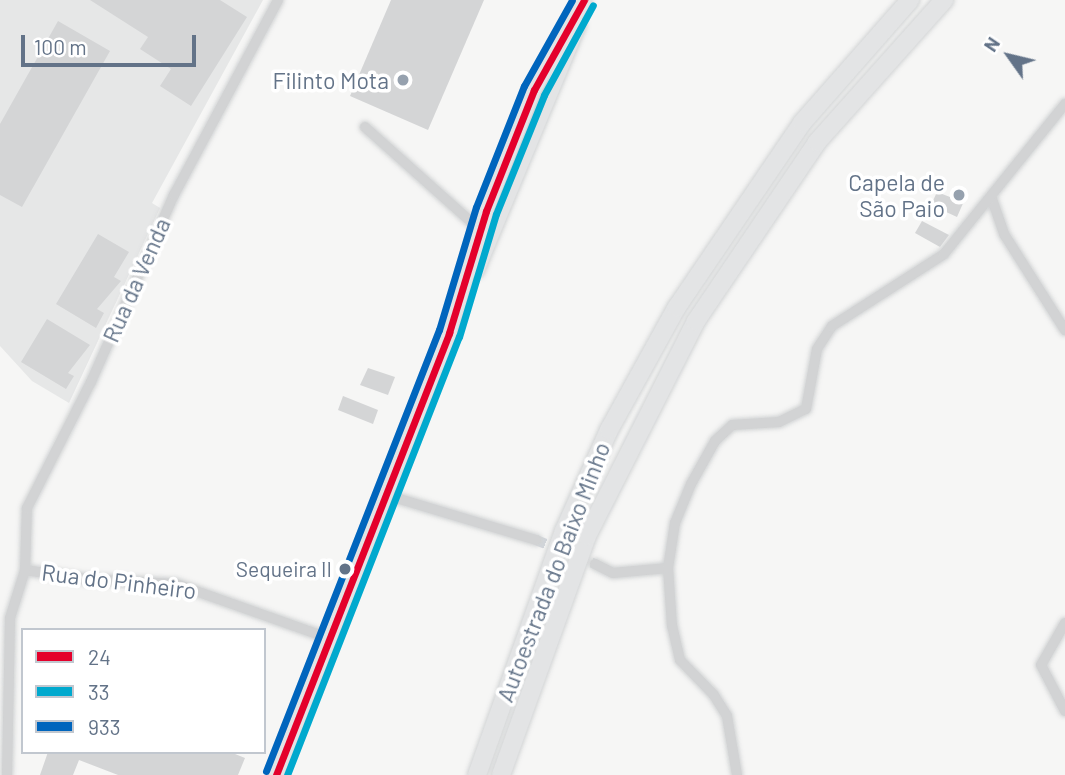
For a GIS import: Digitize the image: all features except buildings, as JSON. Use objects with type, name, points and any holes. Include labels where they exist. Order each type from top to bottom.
[{"type":"highway","name":"Autoestrada do Baixo Minho","points":[[477,775],[564,531],[609,430],[677,307],[802,123],[911,0]]},
{"type":"highway","name":"Autoestrada do Baixo Minho","points":[[501,775],[587,537],[696,321],[817,142],[944,0]]},
{"type":"main road","points":[[449,333],[480,230],[534,90],[584,0]]},
{"type":"main road","points":[[276,775],[449,333],[590,0]]},
{"type":"street","name":"Rua da Venda","points":[[7,775],[10,618],[25,570],[27,508],[91,382],[174,195],[278,0]]},
{"type":"street","points":[[737,775],[727,716],[714,695],[680,660],[668,568],[676,523],[715,441],[732,425],[779,422],[806,410],[817,349],[832,326],[944,254],[992,199],[1065,104]]},
{"type":"street","points":[[365,127],[480,230]]},
{"type":"street","points":[[992,199],[1004,234],[1065,330]]},
{"type":"street","points":[[386,495],[537,540]]},
{"type":"street","points":[[595,564],[612,573],[668,568]]},
{"type":"street","name":"Rua do Pinheiro","points":[[25,570],[85,579],[176,584],[331,639]]},
{"type":"street","points":[[1065,623],[1041,664],[1065,710]]},
{"type":"shaded area","points":[[0,0],[263,0],[152,203],[160,208],[69,403],[32,381],[0,346]]},
{"type":"tunnel","points":[[536,540],[595,564]]},
{"type":"transit line","name":"933","points":[[266,771],[439,330],[476,207],[524,86],[572,0]]},
{"type":"transit line","name":"24","points":[[276,775],[449,333],[486,211],[534,90],[584,0]]},
{"type":"transit line","name":"33","points":[[287,775],[459,337],[496,214],[544,95],[593,5]]},
{"type":"place","name":"Filinto Mota","points":[[403,80]]},
{"type":"place","name":"Capela de São Paio","points":[[959,195]]},
{"type":"place","name":"Sequeira II","points":[[345,569]]}]
